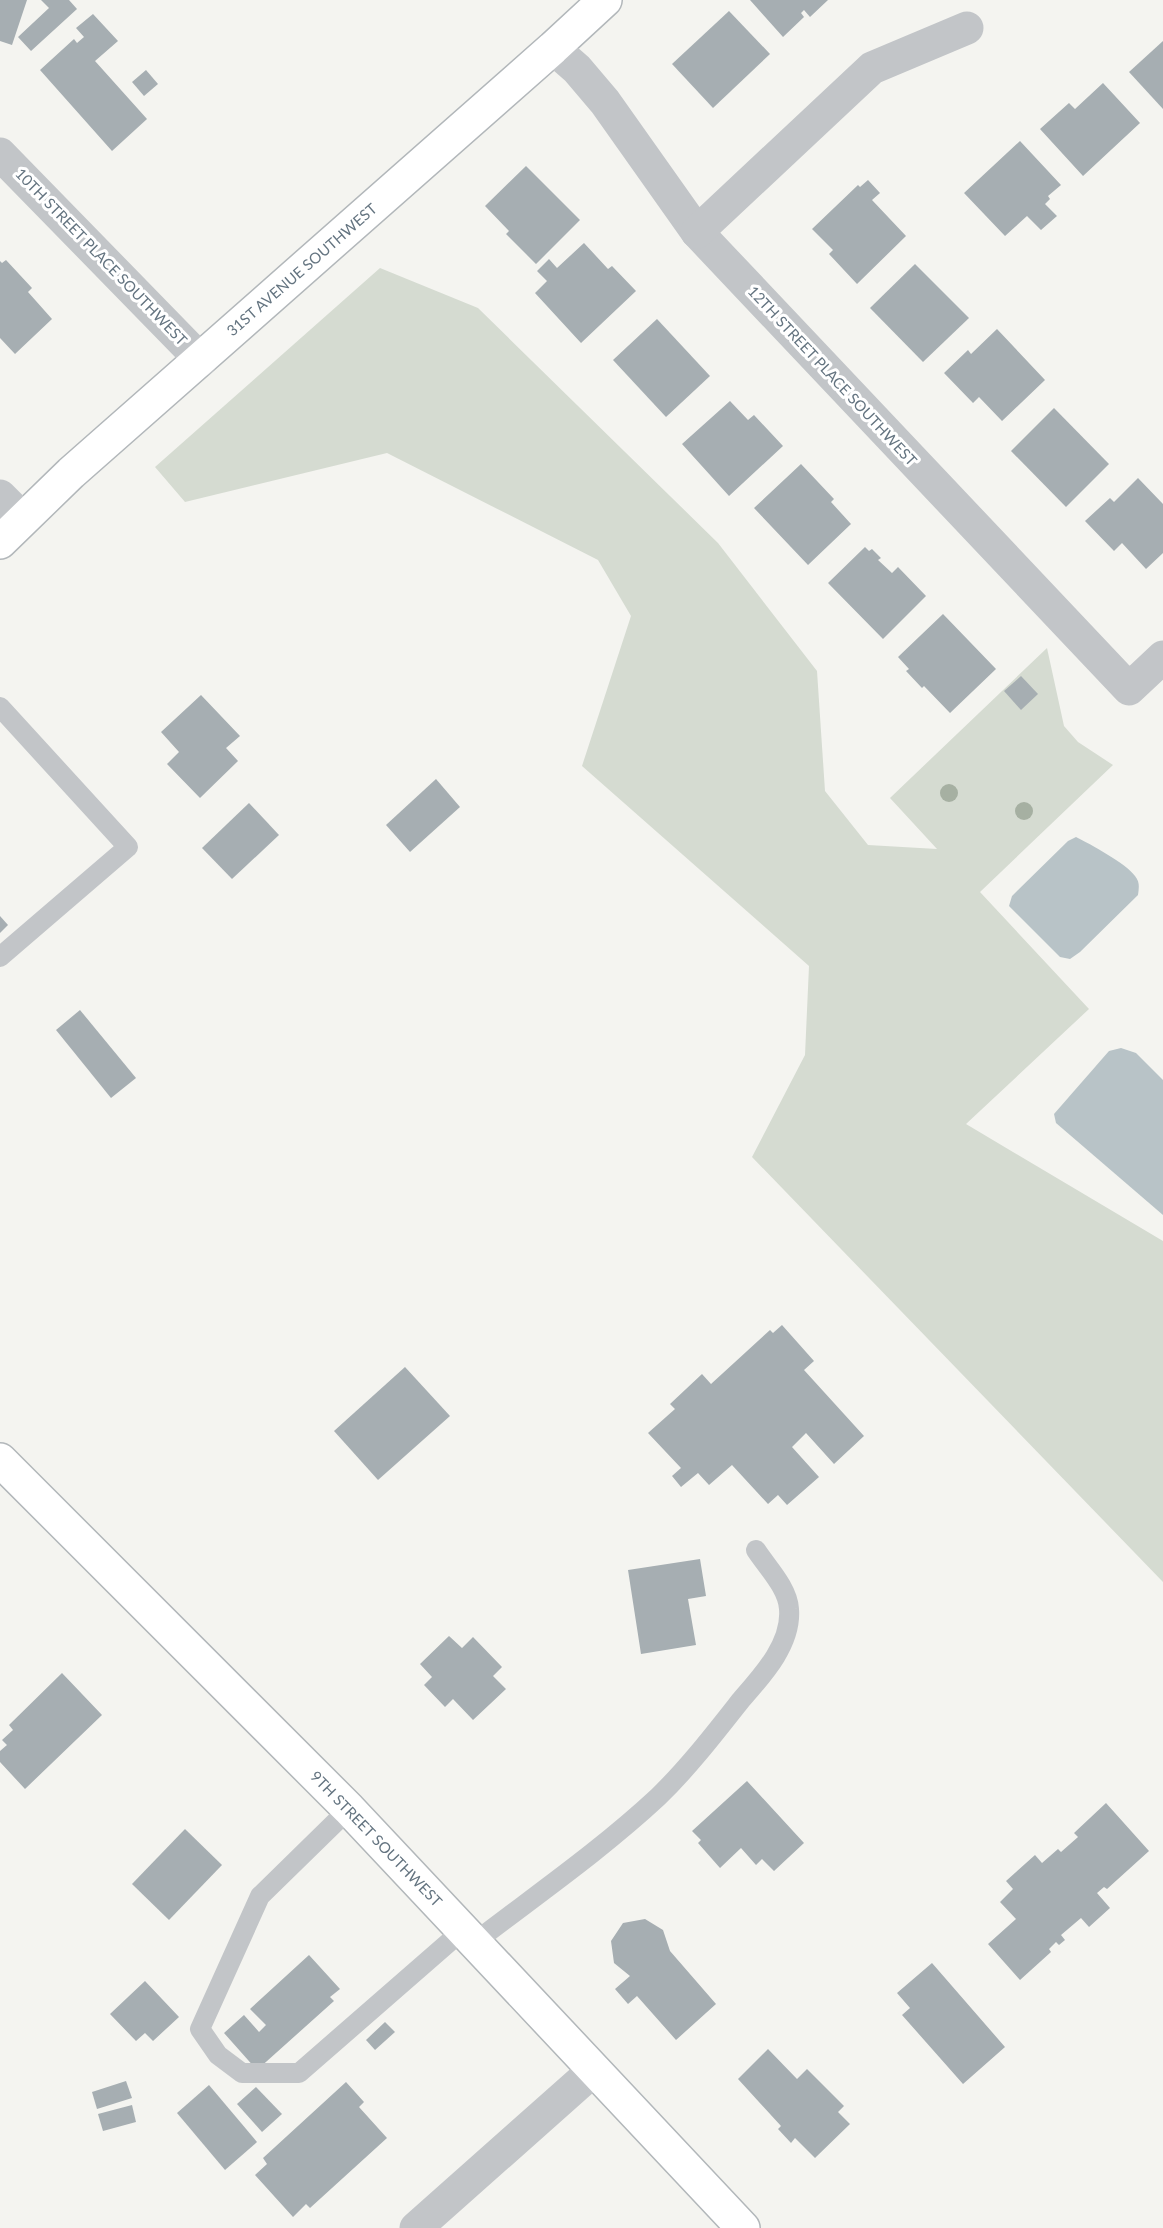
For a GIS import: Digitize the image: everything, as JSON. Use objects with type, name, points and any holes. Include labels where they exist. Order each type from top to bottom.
[{"type":"main road","name":"31ST AVENUE SOUTHWEST","points":[[0,542],[71,473],[554,48],[605,0]]},
{"type":"main road","name":"9TH STREET SOUTHWEST","points":[[0,1460],[349,1809],[743,2228]]},
{"type":"street","points":[[697,232],[872,68],[967,28]]},
{"type":"street","name":"12TH STREET PLACE SOUTHWEST","points":[[554,48],[577,69],[605,102],[697,232],[1129,689],[1163,657]]},
{"type":"street","name":"10TH STREET PLACE SOUTHWEST","points":[[0,154],[201,360]]},
{"type":"street","points":[[0,496],[23,519]]},
{"type":"street","points":[[416,2228],[594,2070]]},
{"type":"lane","points":[[0,707],[128,848],[0,957]]},
{"type":"lane","points":[[349,1809],[260,1896],[200,2029],[218,2055],[242,2073],[299,2073],[469,1936],[632,1820],[660,1795],[769,1667],[786,1635],[789,1610],[785,1594],[756,1550]]},
{"type":"shaded area","points":[[380,268],[478,308],[718,543],[817,671],[825,791],[868,845],[937,849],[890,798],[1047,648],[1064,726],[1078,742],[1113,765],[980,892],[1089,1009],[966,1124],[1163,1241],[1163,1582],[752,1157],[805,1055],[809,966],[582,766],[631,616],[598,560],[387,453],[185,502],[155,467]]},
{"type":"shaded area","points":[[1076,837],[1131,871],[1137,878],[1139,887],[1138,895],[1070,959],[1060,957],[1009,906],[1012,896],[1068,841]]},
{"type":"shaded area","points":[[1121,1048],[1136,1053],[1163,1080],[1163,1215],[1056,1123],[1054,1114],[1109,1051]]},
{"type":"building","points":[[0,0],[27,0],[12,45],[0,41]]},
{"type":"building","points":[[41,0],[69,0],[77,9],[31,51],[18,37],[49,8]]},
{"type":"building","points":[[750,0],[828,0],[810,17],[804,10],[801,13],[804,17],[783,37]]},
{"type":"building","points":[[729,11],[770,54],[713,108],[672,64]]},
{"type":"building","points":[[93,14],[118,41],[95,61],[147,119],[112,151],[40,70],[74,39],[77,43],[84,37],[76,28]]},
{"type":"building","points":[[1163,41],[1163,109],[1129,72]]},
{"type":"building","points":[[146,70],[158,84],[144,96],[132,82]]},
{"type":"building","points":[[1103,83],[1140,123],[1083,176],[1040,129],[1069,103],[1075,109]]},
{"type":"building","points":[[1020,141],[1061,185],[1048,196],[1050,199],[1045,204],[1057,216],[1041,230],[1027,216],[1005,236],[964,193]]},
{"type":"building","points":[[526,166],[580,220],[536,264],[506,234],[509,231],[485,206]]},
{"type":"building","points":[[868,180],[880,193],[872,200],[906,236],[857,284],[829,254],[833,250],[812,229],[858,185],[860,187]]},
{"type":"building","points":[[584,243],[608,269],[612,266],[636,291],[581,343],[535,293],[547,281],[537,271],[549,259],[557,268]]},
{"type":"building","points":[[6,260],[32,288],[28,292],[52,319],[15,354],[0,338],[0,261],[2,263]]},
{"type":"building","points":[[915,264],[969,318],[923,362],[870,308]]},
{"type":"building","points":[[657,319],[710,376],[666,417],[613,360]]},
{"type":"building","points":[[997,329],[1045,380],[1002,421],[979,397],[973,403],[944,373],[968,350],[971,354]]},
{"type":"building","points":[[730,401],[748,420],[754,415],[783,446],[729,496],[682,444]]},
{"type":"building","points":[[1054,408],[1109,464],[1066,507],[1011,451]]},
{"type":"building","points":[[801,464],[834,499],[831,502],[851,524],[808,565],[754,508]]},
{"type":"building","points":[[1138,478],[1163,504],[1163,553],[1146,569],[1122,543],[1114,551],[1085,521],[1110,498],[1114,502]]},
{"type":"building","points":[[865,547],[869,551],[872,549],[881,558],[878,560],[892,573],[898,567],[926,596],[883,639],[828,583]]},
{"type":"building","points":[[943,614],[996,669],[950,713],[906,671],[909,669],[898,657]]},
{"type":"building","points":[[1021,676],[1038,694],[1021,710],[1004,691]]},
{"type":"building","points":[[201,695],[240,736],[226,748],[238,761],[200,798],[167,764],[179,752],[161,732]]},
{"type":"building","points":[[436,779],[460,807],[410,852],[386,825]]},
{"type":"building","points":[[249,803],[279,835],[232,879],[202,848]]},
{"type":"building","points":[[0,916],[8,925],[0,933]]},
{"type":"building","points":[[80,1010],[136,1078],[111,1098],[56,1030]]},
{"type":"building","points":[[782,1325],[814,1361],[804,1370],[864,1436],[834,1464],[806,1433],[792,1447],[819,1477],[787,1505],[778,1495],[768,1504],[732,1465],[709,1485],[698,1473],[681,1487],[672,1476],[681,1468],[648,1433],[675,1409],[670,1404],[702,1374],[711,1384],[770,1330],[773,1333]]},
{"type":"building","points":[[405,1367],[450,1416],[378,1480],[334,1431]]},
{"type":"building","points":[[700,1559],[706,1596],[688,1599],[696,1645],[641,1654],[628,1570]]},
{"type":"building","points":[[449,1636],[462,1648],[473,1637],[502,1667],[493,1676],[506,1689],[473,1720],[453,1699],[445,1707],[424,1685],[432,1677],[420,1664]]},
{"type":"building","points":[[62,1673],[102,1715],[25,1789],[0,1762],[0,1751],[7,1745],[2,1740],[13,1730],[9,1725]]},
{"type":"building","points":[[747,1781],[804,1843],[774,1871],[762,1859],[756,1865],[741,1848],[720,1868],[698,1843],[701,1840],[692,1831]]},
{"type":"building","points":[[1106,1803],[1149,1851],[1107,1889],[1104,1887],[1097,1893],[1110,1908],[1089,1927],[1081,1918],[1061,1935],[1065,1940],[1059,1945],[1056,1942],[1049,1949],[1051,1952],[1020,1980],[988,1944],[1016,1919],[1000,1902],[1013,1889],[1006,1881],[1035,1855],[1042,1863],[1058,1849],[1061,1852],[1078,1837],[1074,1833]]},
{"type":"building","points":[[185,1829],[222,1865],[169,1920],[132,1884]]},
{"type":"building","points":[[645,1919],[663,1930],[670,1951],[716,2004],[676,2040],[637,1996],[628,2004],[615,1989],[630,1976],[614,1963],[611,1941],[623,1923]]},
{"type":"building","points":[[309,1955],[340,1989],[330,1997],[334,2001],[257,2070],[224,2033],[244,2015],[259,2032],[266,2025],[250,2009]]},
{"type":"building","points":[[932,1963],[1005,2047],[963,2084],[902,2015],[910,2008],[897,1993]]},
{"type":"building","points":[[145,1981],[179,2017],[153,2041],[145,2033],[136,2041],[110,2014]]},
{"type":"building","points":[[385,2022],[395,2032],[375,2050],[366,2040]]},
{"type":"building","points":[[768,2049],[797,2079],[807,2069],[844,2106],[838,2112],[850,2124],[815,2158],[795,2138],[791,2143],[778,2129],[781,2126],[738,2079]]},
{"type":"building","points":[[126,2081],[132,2098],[97,2109],[92,2092]]},
{"type":"building","points":[[346,2082],[364,2102],[359,2107],[387,2138],[310,2208],[306,2204],[293,2217],[255,2175],[267,2164],[263,2158]]},
{"type":"building","points":[[209,2085],[257,2142],[225,2170],[177,2113]]},
{"type":"building","points":[[256,2087],[282,2114],[262,2132],[237,2104]]},
{"type":"building","points":[[132,2105],[136,2122],[103,2131],[98,2114]]}]
